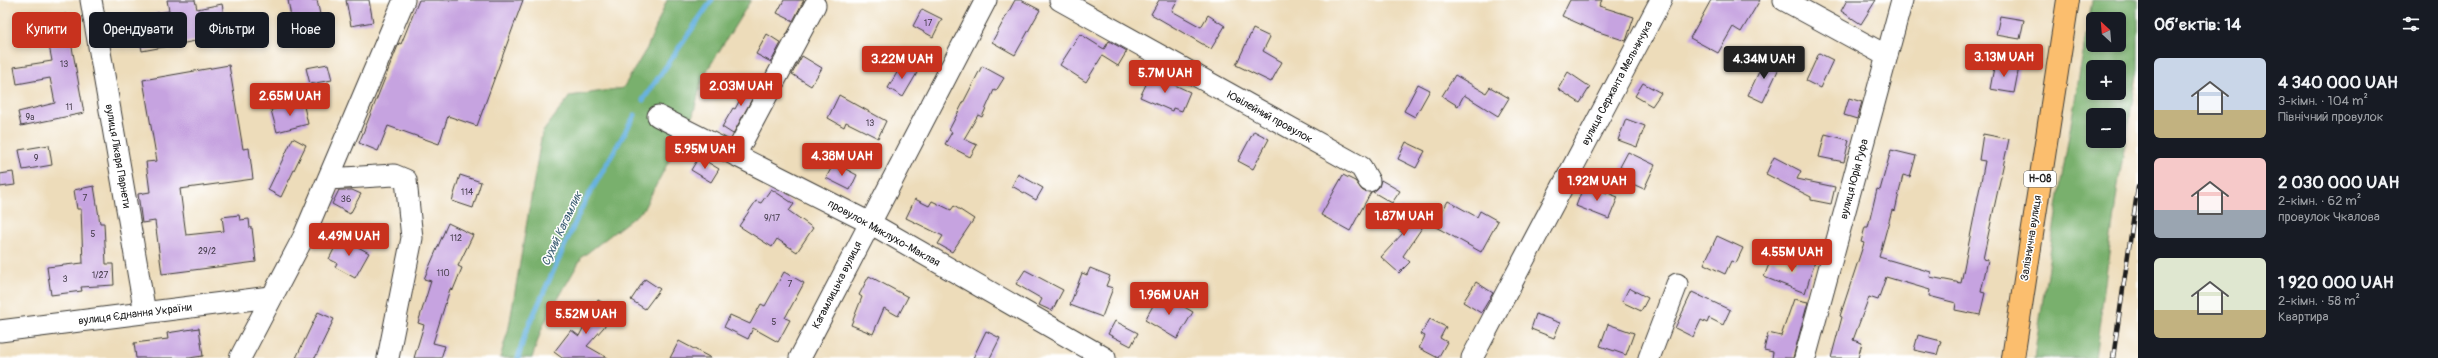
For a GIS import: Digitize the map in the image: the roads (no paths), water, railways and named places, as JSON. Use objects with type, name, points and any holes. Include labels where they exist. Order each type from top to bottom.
[{"type":"main road","name":"Залізнична вулиця","points":[[2013,358],[2068,0]]},
{"type":"street","name":"вулиця Лікаря Парнети","points":[[91,0],[145,313]]},
{"type":"street","points":[[240,358],[270,297],[303,238],[404,0]]},
{"type":"street","name":"Кагамлицька вулиця","points":[[800,358],[986,0]]},
{"type":"street","name":"Ювілейний провулок","points":[[1060,0],[1361,167],[1369,181]]},
{"type":"street","name":"вулиця Сержанта Мельничука","points":[[1472,358],[1661,0]]},
{"type":"street","points":[[1784,0],[1887,56]]},
{"type":"street","name":"вулиця Юрія Руфа","points":[[1805,358],[1902,0]]},
{"type":"street","points":[[735,155],[815,5]]},
{"type":"street","name":"провулок Миклухо-Маклая","points":[[658,116],[870,223],[1105,358]]},
{"type":"street","points":[[328,179],[394,175],[406,180],[412,238],[388,358]]},
{"type":"street","points":[[1649,358],[1677,284]]},
{"type":"street","name":"вулиця Єднання України","points":[[0,332],[270,297]]},
{"type":"waterway","name":"Сухий Кагамлик","points":[[643,100],[712,0]]},
{"type":"waterway","name":"Сухий Кагамлик","points":[[518,358],[525,334],[583,205],[635,115]]},
{"type":"railway","points":[[2113,358],[2138,186]]}]
